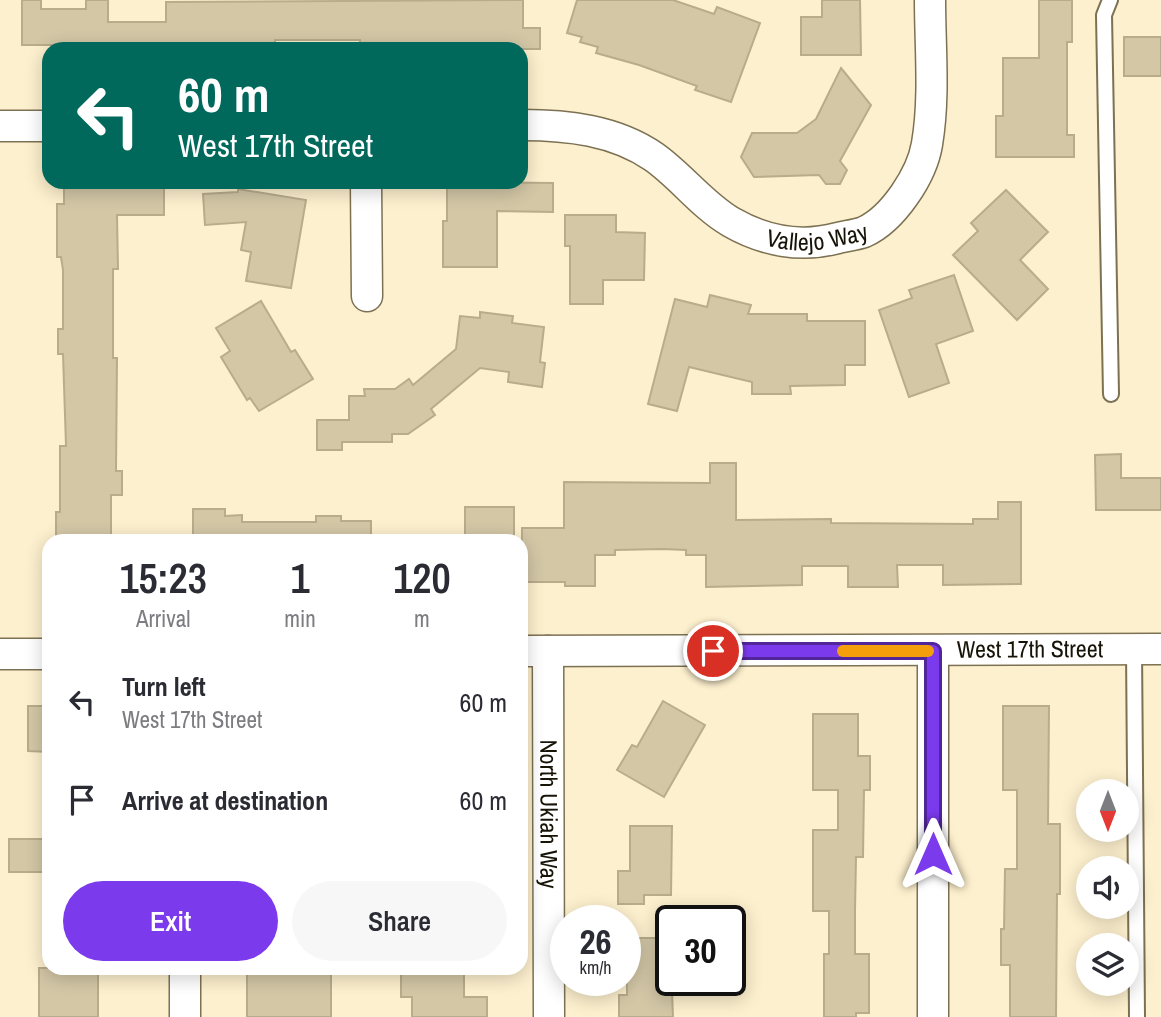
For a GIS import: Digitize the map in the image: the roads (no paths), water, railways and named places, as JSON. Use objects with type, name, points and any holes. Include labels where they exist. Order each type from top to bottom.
[{"type":"street","name":"Vallejo Way","points":[[536,125],[612,135],[653,157],[730,222],[772,240],[818,244],[864,232],[892,212],[911,184],[927,147],[930,111],[930,0]]},
{"type":"street","points":[[0,126],[42,126]]},
{"type":"street","points":[[366,189],[367,296]]},
{"type":"street","name":"West 17th Street","points":[[535,651],[1147,649]]},
{"type":"street","name":"North Ukiah Way","points":[[535,651],[549,1017]]},
{"type":"street","points":[[933,651],[933,1017]]},
{"type":"street","points":[[0,654],[42,654]]},
{"type":"street","points":[[185,975],[186,1017]]},
{"type":"lane","points":[[1110,0],[1104,15],[1111,394]]},
{"type":"lane","points":[[1138,1017],[1147,649]]}]
